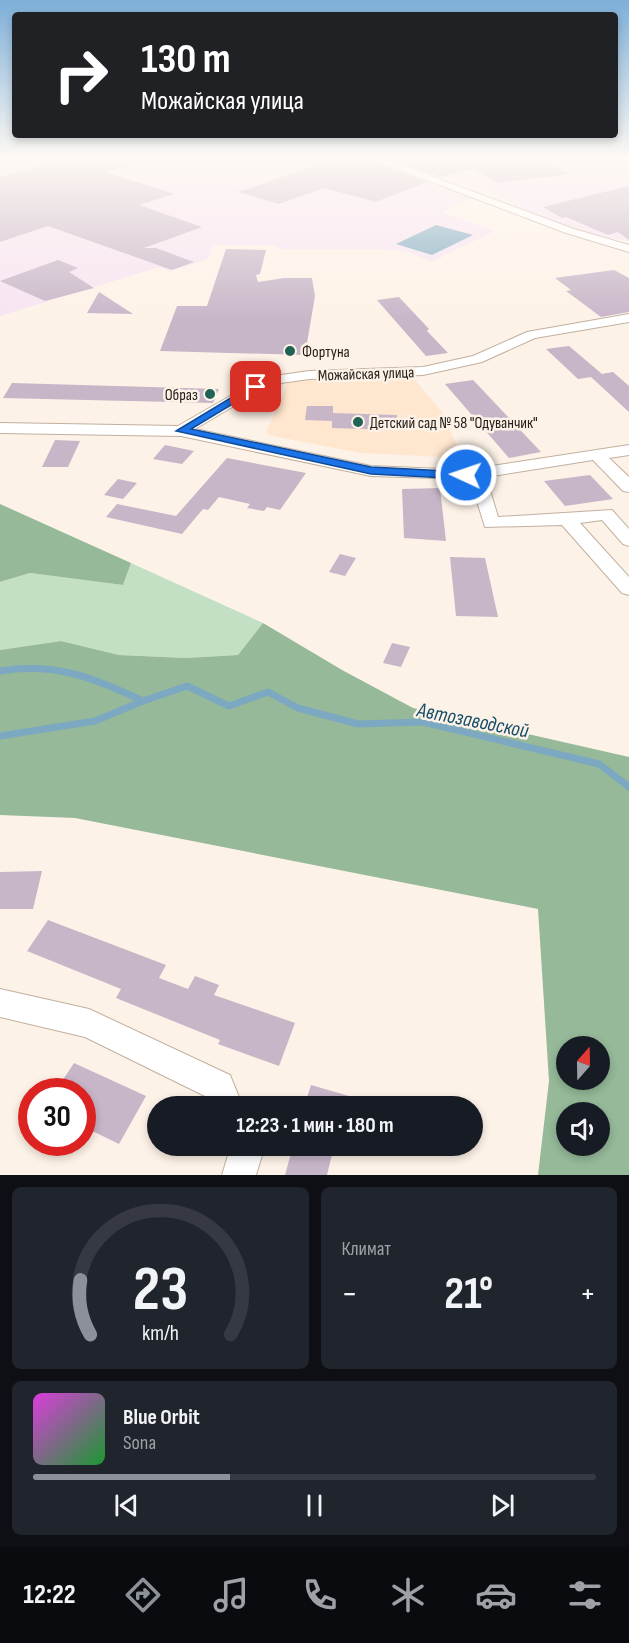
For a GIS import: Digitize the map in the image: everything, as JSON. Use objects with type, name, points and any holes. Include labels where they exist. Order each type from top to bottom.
[{"type":"street","points":[[524,214],[629,249]]},
{"type":"street","name":"Можайская улица","points":[[182,431],[256,387],[279,379],[309,375],[423,371],[477,359],[532,335],[629,318]]},
{"type":"street","points":[[0,428],[182,431],[371,471],[477,474],[629,450]]},
{"type":"street","points":[[597,455],[629,487]]},
{"type":"street","points":[[477,474],[491,523],[567,519],[606,514],[629,540]]},
{"type":"street","points":[[567,519],[629,589]]},
{"type":"street","points":[[0,1003],[89,1023],[219,1086],[223,1096]]},
{"type":"street","points":[[239,1175],[245,1156]]},
{"type":"shaded area","points":[[0,214],[447,214],[495,231],[431,262],[409,252],[380,249],[280,249],[273,245],[213,245],[208,259],[170,271],[159,267],[0,316]]},
{"type":"shaded area","points":[[535,214],[629,214],[629,241],[589,235]]},
{"type":"shaded area","name":"Детский сад № 58 \"Одуванчик\"","points":[[415,380],[442,412],[462,458],[361,453],[268,435],[267,431],[288,382]]},
{"type":"green space","points":[[0,504],[131,563],[123,585],[30,573],[0,582]]},
{"type":"green space","points":[[131,563],[263,623],[238,655],[186,658],[119,655],[61,641],[0,650],[0,582],[30,573],[123,585]]},
{"type":"green space","points":[[263,623],[342,670],[413,708],[629,757],[629,1175],[538,1175],[549,1081],[538,909],[75,818],[0,815],[0,650],[61,641],[119,655],[186,658],[238,655]]},
{"type":"water","points":[[436,225],[473,235],[432,255],[396,244]]},
{"type":"building","points":[[0,214],[164,214],[202,227],[144,248],[156,248],[194,262],[172,270],[48,226],[0,242]]},
{"type":"building","points":[[555,214],[629,214],[629,240],[618,232],[608,235],[566,217],[562,218]]},
{"type":"building","points":[[226,249],[266,250],[260,274],[256,275],[258,282],[284,278],[312,278],[315,296],[305,355],[160,351],[177,306],[207,306]]},
{"type":"building","points":[[58,260],[78,268],[69,272],[94,288],[45,301],[0,281]]},
{"type":"building","points":[[614,270],[629,278],[629,312],[601,317],[566,291],[571,290],[555,278]]},
{"type":"building","points":[[99,292],[133,314],[87,313]]},
{"type":"building","points":[[399,297],[448,353],[426,356],[377,300]]},
{"type":"building","points":[[569,346],[602,374],[613,372],[629,386],[629,412],[591,377],[578,379],[546,349]]},
{"type":"building","points":[[473,380],[541,452],[509,458],[445,384]]},
{"type":"building","points":[[12,383],[219,389],[213,403],[3,398]]},
{"type":"building","points":[[307,406],[333,406],[333,413],[397,415],[397,430],[332,428],[332,421],[305,420]]},
{"type":"building","points":[[55,440],[80,441],[68,467],[42,467]]},
{"type":"building","points":[[165,445],[194,451],[182,464],[153,459]]},
{"type":"building","points":[[227,458],[306,473],[280,510],[267,507],[264,511],[247,508],[250,504],[219,497],[208,510],[203,509],[182,534],[106,517],[117,504],[176,516]]},
{"type":"building","points":[[590,475],[613,499],[565,506],[544,481]]},
{"type":"building","points":[[118,479],[137,483],[123,499],[104,495]]},
{"type":"building","points":[[440,488],[446,541],[404,538],[402,489]]},
{"type":"building","points":[[340,554],[356,558],[345,576],[329,572]]},
{"type":"building","points":[[450,557],[485,558],[498,617],[456,616]]},
{"type":"building","points":[[392,643],[410,647],[401,667],[383,663]]},
{"type":"building","points":[[42,871],[33,909],[0,909],[0,872]]},
{"type":"building","points":[[48,920],[166,965],[159,978],[188,989],[195,976],[219,985],[214,995],[295,1023],[279,1066],[218,1044],[220,1040],[116,998],[121,989],[27,951]]},
{"type":"building","points":[[74,1063],[146,1096],[119,1144],[96,1133],[96,1078],[64,1078]]},
{"type":"building","points":[[311,1085],[349,1096],[308,1096]]},
{"type":"building","points":[[290,1156],[332,1156],[327,1175],[285,1175]]},
{"type":"waterway","name":"Автозаводской","points":[[0,671],[57,670],[108,685],[143,701]]},
{"type":"waterway","name":"Автозаводской","points":[[143,701],[187,686],[229,706],[268,692],[298,708],[358,724],[423,722],[599,764],[629,787]]},
{"type":"waterway","points":[[0,736],[95,721],[143,701]]},
{"type":"place","name":"Фортуна","points":[[290,351]]},
{"type":"place","name":"Образ","points":[[210,394]]},
{"type":"place","name":"Детский сад № 58 \"Одуванчик\"","points":[[358,422]]},
{"type":"route","points":[[256,387],[182,431],[371,471],[466,475]]}]
